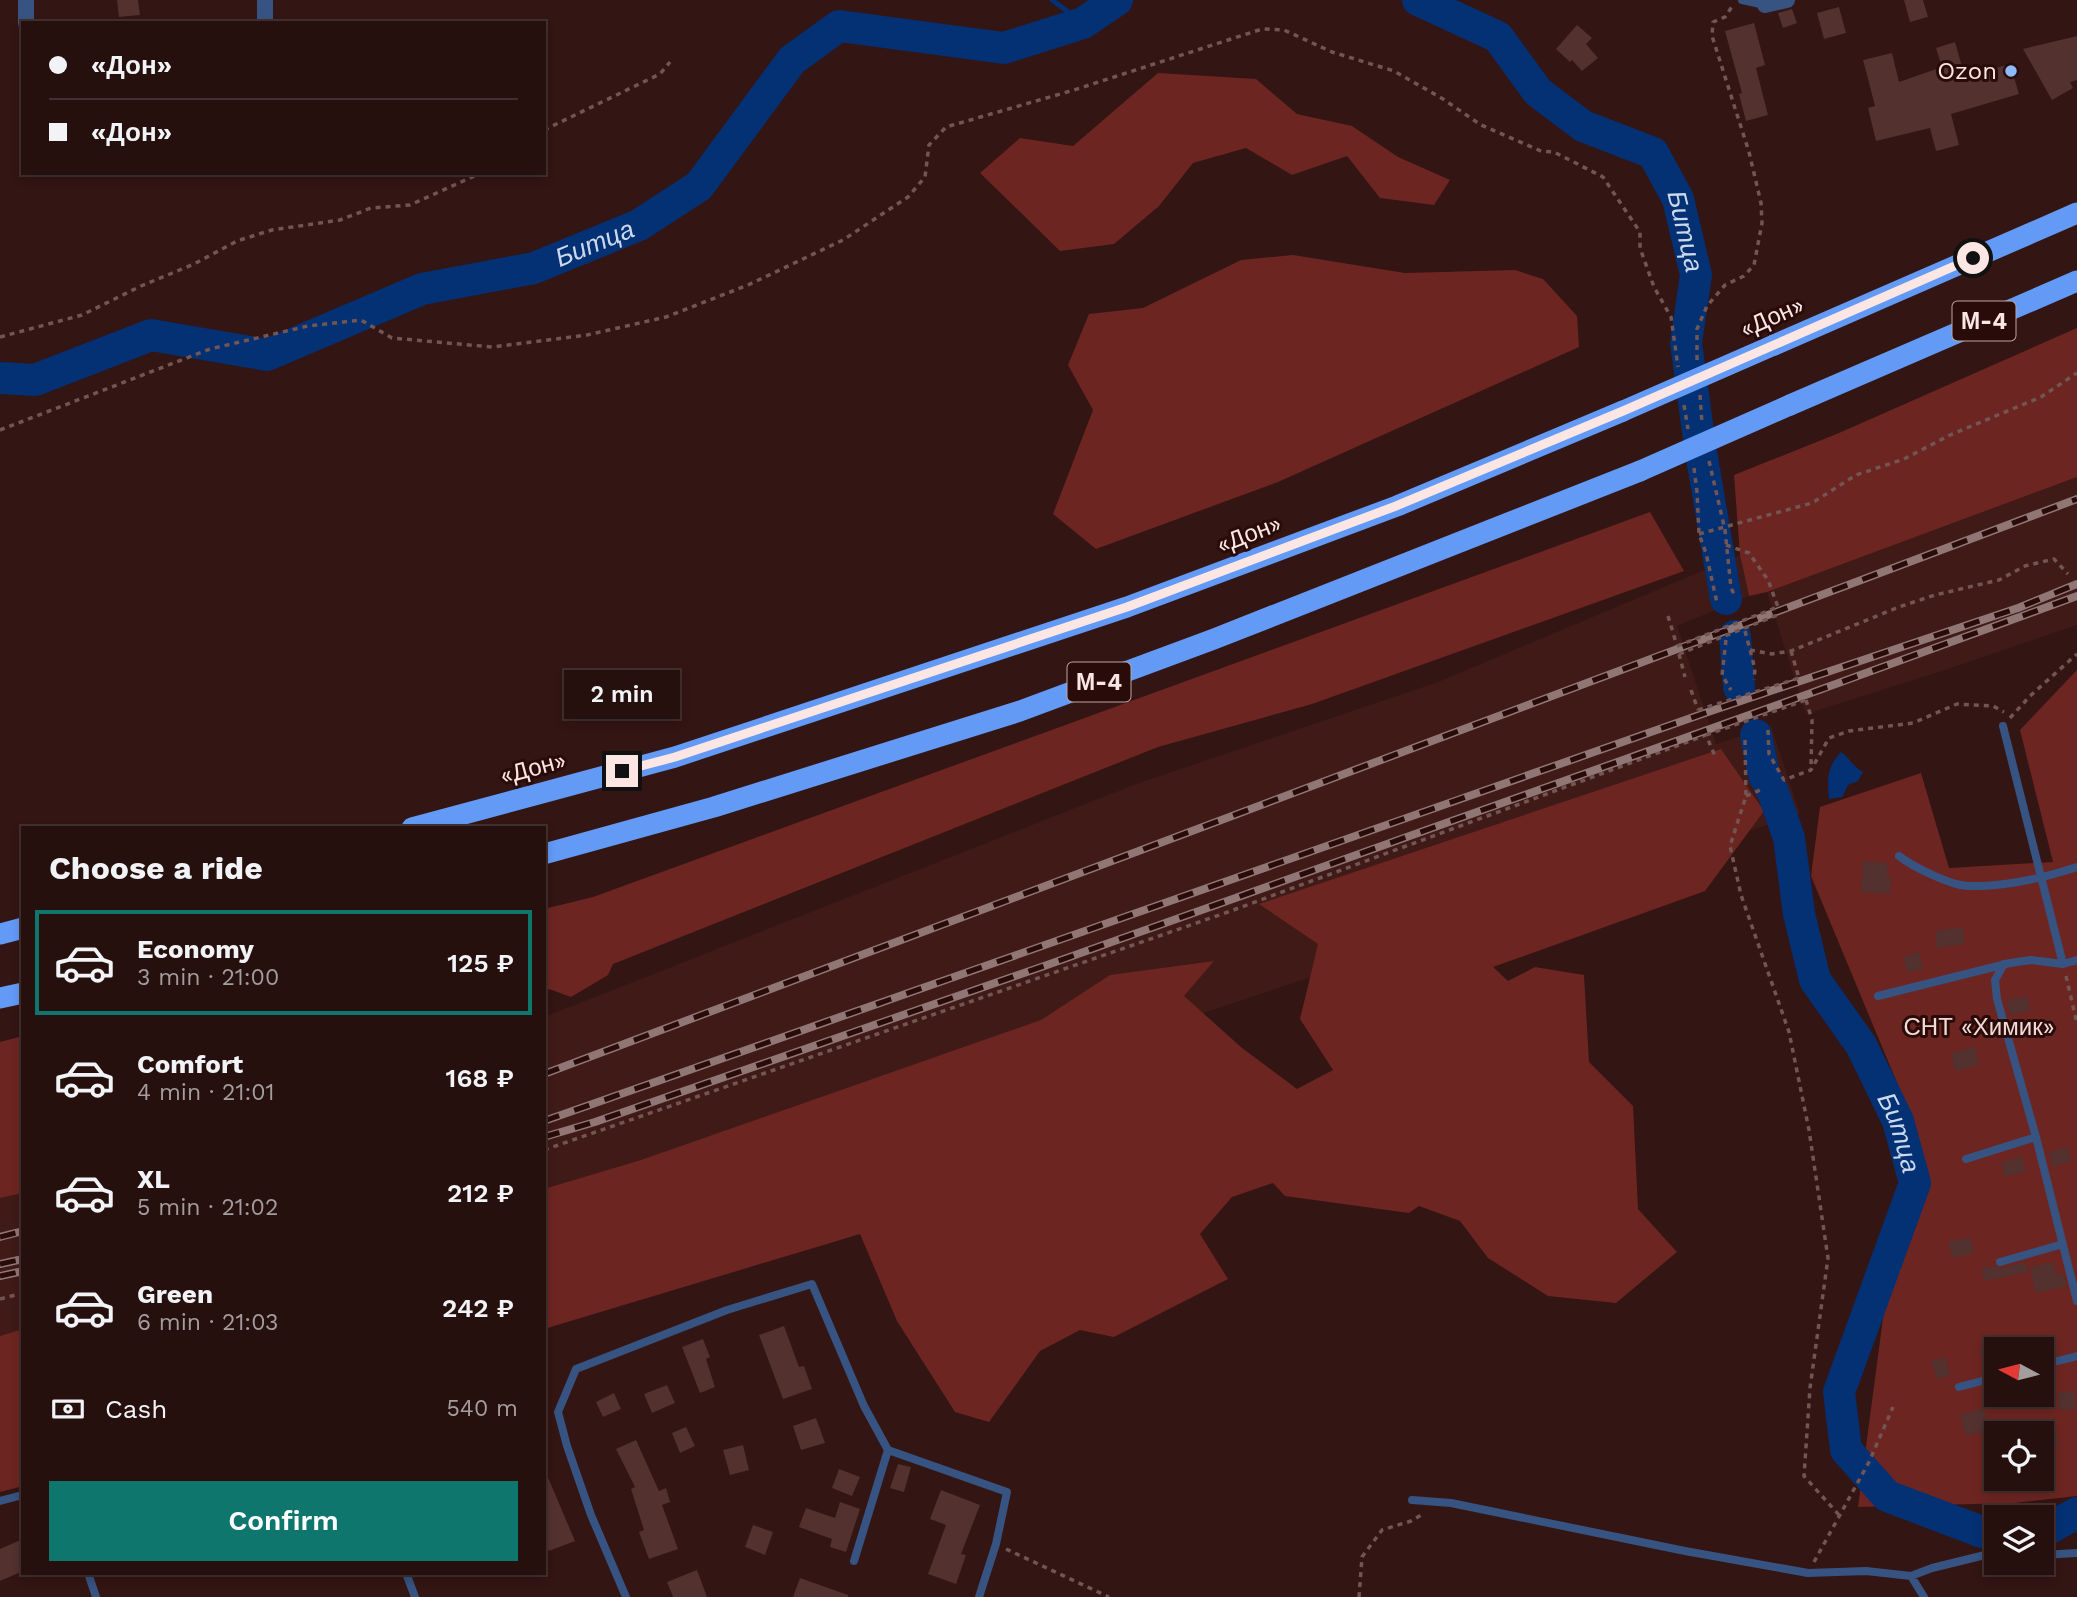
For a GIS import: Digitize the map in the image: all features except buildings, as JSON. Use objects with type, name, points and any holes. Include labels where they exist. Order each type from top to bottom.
[{"type":"highway","name":"«Дон»","points":[[419,826],[675,757],[1127,607],[1396,506],[1623,411],[2077,213]]},
{"type":"highway","name":"М-4","points":[[546,853],[714,807],[1020,711],[1240,629],[1640,471],[2077,281]]},
{"type":"highway","points":[[0,934],[21,929]]},
{"type":"highway","points":[[0,999],[21,994]]},
{"type":"street","points":[[26,0],[26,21]]},
{"type":"street","points":[[265,0],[265,21]]},
{"type":"street","points":[[1765,5],[1787,0]]},
{"type":"lane","points":[[1742,0],[1765,5]]},
{"type":"lane","points":[[2003,726],[2063,964]]},
{"type":"lane","points":[[1899,856],[1914,867],[1966,887],[2040,878],[2077,867]]},
{"type":"lane","points":[[1878,996],[2004,964],[2031,960],[2063,964],[2077,960]]},
{"type":"lane","points":[[2004,964],[1995,980],[1997,999],[2036,1137],[2077,1301]]},
{"type":"lane","points":[[1966,1159],[2036,1137]]},
{"type":"lane","points":[[2000,1262],[2063,1244]]},
{"type":"lane","points":[[626,1597],[566,1446],[558,1412],[576,1369],[727,1310],[812,1284],[864,1406],[888,1450],[1007,1492],[996,1544],[979,1597]]},
{"type":"lane","points":[[2054,1362],[2077,1356]]},
{"type":"lane","points":[[1959,1387],[1984,1380]]},
{"type":"lane","points":[[854,1561],[888,1450]]},
{"type":"lane","points":[[0,1501],[21,1496]]},
{"type":"lane","points":[[1412,1500],[1451,1503],[1808,1573],[1866,1571],[1911,1576],[1984,1555]]},
{"type":"lane","points":[[2054,1554],[2077,1553]]},
{"type":"lane","points":[[89,1575],[96,1597]]},
{"type":"lane","points":[[406,1575],[415,1597]]},
{"type":"lane","points":[[1911,1576],[1924,1597]]},
{"type":"path","points":[[1697,362],[1697,329],[1707,306],[1725,285],[1744,276],[1754,265],[1762,223],[1761,203],[1749,152],[1712,36],[1713,22],[1725,17],[1736,0]]},
{"type":"path","points":[[0,430],[210,349],[308,326],[361,320],[391,338],[492,347],[587,335],[666,317],[748,285],[843,240],[908,197],[925,177],[929,145],[946,127],[1074,90],[1262,29],[1284,30],[1332,52],[1394,71],[1481,125],[1541,151],[1554,152],[1603,177],[1640,232],[1640,248],[1654,286],[1671,317]]},
{"type":"path","points":[[546,129],[660,74],[670,62]]},
{"type":"path","points":[[0,337],[82,315],[194,264],[237,241],[272,230],[340,220],[371,208],[410,205],[477,175]]},
{"type":"path","points":[[1699,534],[1812,503],[1856,475],[1904,459],[1950,435],[2041,397],[2077,373]]},
{"type":"path","points":[[1699,384],[1703,426]]},
{"type":"path","points":[[1709,460],[1723,526],[1731,588],[1735,596]]},
{"type":"path","points":[[1668,616],[1677,646],[1778,607],[1768,580],[1749,554],[1726,545]]},
{"type":"path","points":[[1750,649],[1772,654],[1791,652],[1899,607],[1935,595],[1999,580],[2025,566],[2047,560],[2054,559],[2068,574]]},
{"type":"path","points":[[1685,677],[1679,654],[1780,614]]},
{"type":"path","points":[[1745,631],[1755,669],[1754,680]]},
{"type":"path","points":[[1726,640],[1722,675],[1731,690]]},
{"type":"path","points":[[1691,690],[1698,710],[1799,678],[1791,652]]},
{"type":"path","points":[[2003,726],[2030,696],[2077,654]]},
{"type":"path","points":[[546,1149],[1228,912],[1806,700],[1812,720],[1811,770]]},
{"type":"path","points":[[1768,730],[1769,754],[1784,780],[1811,770],[1829,738],[1849,731],[1913,723],[1957,704],[1993,706],[2012,717]]},
{"type":"path","points":[[1706,735],[1716,756]]},
{"type":"path","points":[[1745,740],[1746,796],[1730,846],[1741,895],[1789,1032],[1809,1130],[1828,1258],[1810,1388],[1804,1476],[1839,1515]]},
{"type":"path","points":[[1746,796],[1760,790]]},
{"type":"path","points":[[2063,964],[2077,1024]]},
{"type":"path","points":[[0,1299],[21,1294]]},
{"type":"path","points":[[1808,1573],[1869,1462],[1894,1407]]},
{"type":"path","points":[[1359,1597],[1362,1557],[1382,1530],[1411,1521],[1431,1509],[1451,1503]]},
{"type":"path","points":[[996,1544],[1109,1597]]},
{"type":"shaded area","points":[[2077,477],[2077,625],[1806,714],[1767,592]]},
{"type":"shaded area","points":[[1740,555],[1749,596],[1677,626],[1716,744],[1771,726],[1800,814],[546,1232],[546,1016],[1136,784],[1438,682]]},
{"type":"shaded area","points":[[21,1164],[21,1377],[0,1382],[0,1169]]},
{"type":"green space","points":[[1158,73],[1256,79],[1297,114],[1352,126],[1398,157],[1450,180],[1434,205],[1380,198],[1347,156],[1292,175],[1246,148],[1193,163],[1159,206],[1114,244],[1060,251],[980,173],[1020,138],[1073,146]]},
{"type":"green space","points":[[1293,255],[1405,273],[1515,270],[1543,279],[1577,316],[1579,347],[1278,482],[1096,549],[1053,514],[1093,410],[1068,365],[1089,314],[1143,308],[1241,260]]},
{"type":"green space","points":[[2077,328],[2077,477],[1767,592],[1749,596],[1740,555],[1734,475],[1839,433]]},
{"type":"green space","points":[[1650,512],[1684,571],[1312,704],[1158,747],[613,964],[608,975],[571,997],[546,990],[546,909],[593,897]]},
{"type":"green space","name":"СНТ «Химик»","points":[[2077,670],[2077,1496],[2014,1503],[1858,1507],[1910,1114],[1811,876],[1820,807],[1921,773],[1949,868],[2053,862],[2020,730]]},
{"type":"green space","points":[[1721,749],[1764,811],[1705,891],[1493,967],[1508,981],[1535,967],[1584,975],[1589,1062],[1633,1106],[1638,1209],[1677,1252],[1616,1303],[1548,1296],[1488,1258],[1460,1221],[1419,1206],[1409,1213],[1285,1196],[1273,1183],[1232,1197],[1200,1234],[1228,1279],[1114,1337],[1080,1330],[1040,1351],[989,1422],[955,1412],[897,1321],[860,1234],[546,1328],[546,1188],[641,1160],[1041,1020],[1110,975],[1214,961],[1184,996],[1242,1048],[1297,1089],[1333,1070],[1300,1019],[1318,944],[1259,904]]},
{"type":"green space","points":[[21,1037],[21,1193],[0,1198],[0,1042]]},
{"type":"green space","points":[[21,1330],[21,1487],[0,1492],[0,1336]]},
{"type":"water","points":[[1841,752],[1863,772],[1858,781],[1848,785],[1842,797],[1829,799],[1829,774]]},
{"type":"waterway","points":[[1052,0],[1083,23]]},
{"type":"waterway","name":"Битца","points":[[0,378],[35,380],[151,335],[267,355],[422,289],[534,268],[639,225],[699,186],[792,60],[839,26],[1004,48],[1083,23],[1117,0]]},
{"type":"waterway","name":"Битца","points":[[1418,0],[1498,37],[1538,92],[1583,126],[1653,153],[1678,199],[1696,275],[1686,343],[1726,599]]},
{"type":"waterway","name":"Битца","points":[[1735,636],[1739,687]]},
{"type":"waterway","name":"Битца","points":[[1756,735],[1764,775],[1789,838],[1799,914],[1815,980],[1861,1045],[1898,1121],[1915,1183],[1839,1392],[1846,1450],[1887,1496],[1984,1532]]},
{"type":"waterway","name":"Битца","points":[[2054,1526],[2077,1513]]},
{"type":"railway","points":[[546,1073],[2077,499]]},
{"type":"railway","points":[[546,1120],[1705,713],[2018,608],[2077,584]]},
{"type":"railway","points":[[546,1136],[595,1122],[1047,965],[2077,596]]},
{"type":"railway","points":[[0,1237],[21,1232]]},
{"type":"railway","points":[[0,1264],[21,1259]]},
{"type":"railway","points":[[0,1276],[21,1271]]},
{"type":"place","name":"Ozon","points":[[2011,71]]},
{"type":"route","points":[[622,771],[675,757],[1127,607],[1396,506],[1623,411],[1973,258]]}]
